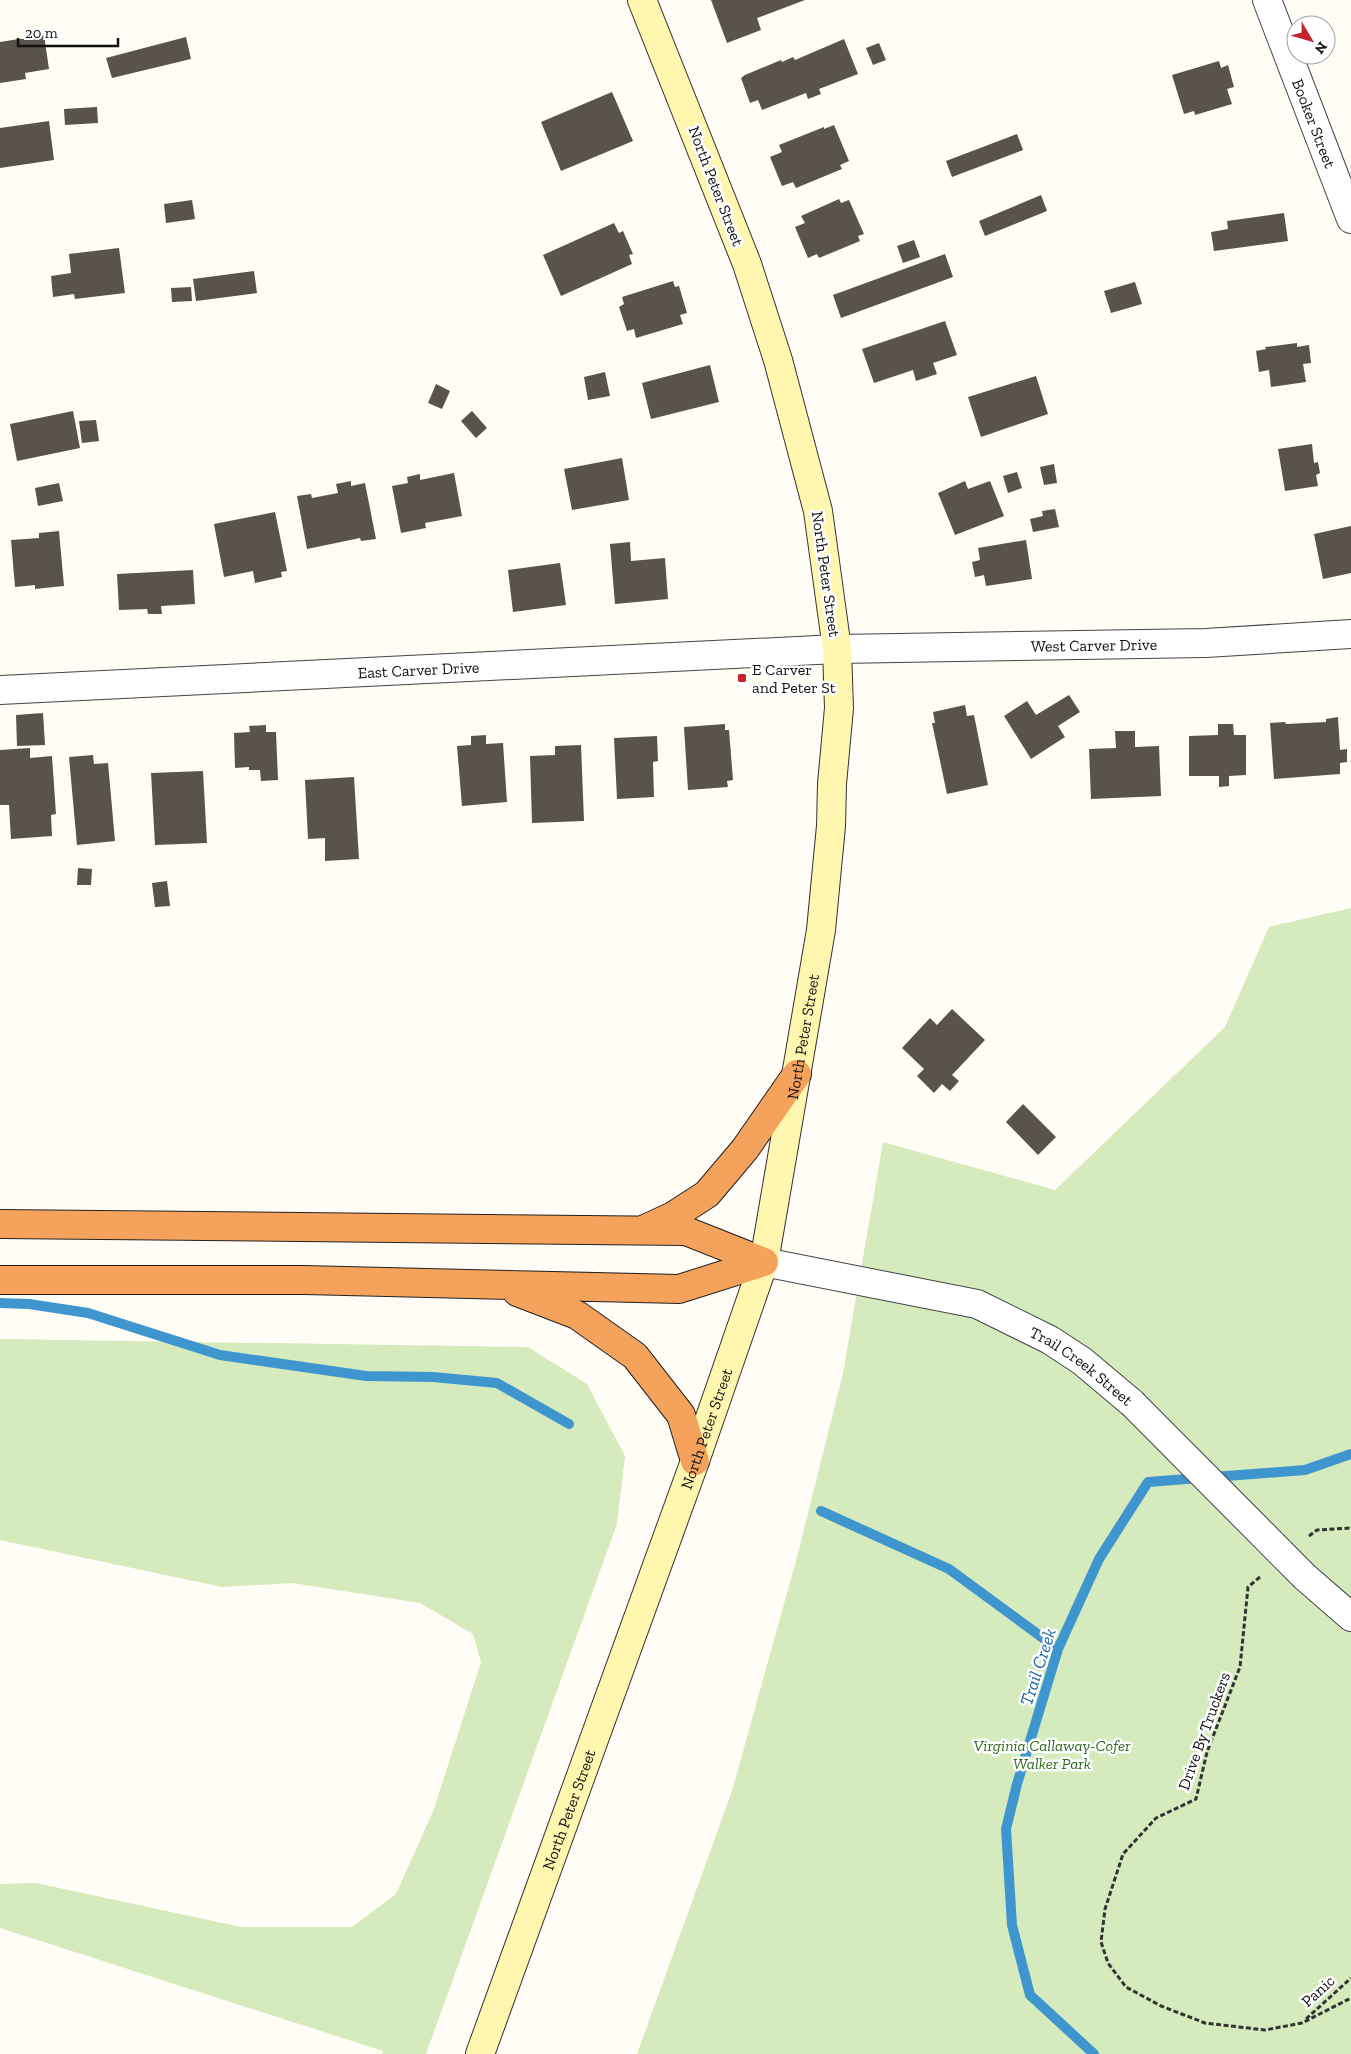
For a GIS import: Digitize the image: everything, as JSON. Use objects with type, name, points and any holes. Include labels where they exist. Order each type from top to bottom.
[{"type":"highway","points":[[644,1229],[673,1216],[707,1194],[745,1148],[797,1074]]},
{"type":"highway","points":[[0,1224],[644,1229],[686,1231],[764,1262]]},
{"type":"highway","points":[[0,1280],[304,1280],[679,1288],[764,1262]]},
{"type":"highway","points":[[499,1285],[577,1315],[635,1356],[681,1415],[695,1461]]},
{"type":"street","name":"North Peter Street","points":[[480,2054],[695,1461],[764,1262],[821,930],[831,826],[832,784],[839,708],[837,649],[818,511],[778,360],[747,264],[642,0]]},
{"type":"street","name":"Booker Street","points":[[1267,0],[1351,219]]},
{"type":"street","name":"West Carver Drive","points":[[837,649],[1206,643],[1351,634]]},
{"type":"street","name":"East Carver Drive","points":[[0,690],[837,649]]},
{"type":"street","name":"Trail Creek Street","points":[[764,1262],[977,1304],[1050,1340],[1082,1361],[1132,1403],[1305,1577],[1351,1617]]},
{"type":"path","points":[[1302,1542],[1317,1530],[1351,1528]]},
{"type":"path","name":"Drive By Truckers","points":[[1264,1574],[1248,1587],[1240,1667],[1207,1752],[1196,1800],[1156,1818],[1123,1854],[1105,1909],[1101,1942],[1108,1963],[1126,1987],[1160,2006],[1205,2023],[1264,2030],[1302,2023]]},
{"type":"path","name":"Panic","points":[[1302,2023],[1351,1978]]},
{"type":"path","points":[[1302,2023],[1351,1998]]},
{"type":"green space","name":"Virginia Callaway-Cofer Walker Park","points":[[1351,908],[1351,2054],[637,2054],[732,1791],[797,1557],[843,1373],[883,1142],[1055,1190],[1225,1027],[1269,927]]},
{"type":"green space","points":[[0,1339],[528,1347],[587,1384],[625,1456],[617,1524],[426,2054],[382,2054],[383,2051],[0,1928],[0,1884],[36,1883],[241,1927],[352,1927],[396,1894],[434,1809],[481,1662],[473,1634],[420,1603],[292,1583],[222,1587],[0,1540]]},
{"type":"building","points":[[711,0],[805,0],[757,18],[761,30],[727,43]]},
{"type":"building","points":[[44,35],[49,69],[25,73],[26,79],[0,83],[0,42]]},
{"type":"building","points":[[186,37],[191,59],[112,78],[106,58]]},
{"type":"building","points":[[844,39],[858,74],[819,89],[821,94],[808,99],[806,93],[762,110],[758,100],[750,103],[741,78],[745,75],[781,60],[782,62],[793,57],[795,60]]},
{"type":"building","points":[[879,43],[886,60],[873,65],[866,48]]},
{"type":"building","points":[[1219,61],[1221,68],[1228,65],[1234,87],[1227,89],[1232,104],[1195,115],[1194,111],[1184,114],[1172,75]]},
{"type":"building","points":[[612,92],[633,141],[561,171],[541,122]]},
{"type":"building","points":[[97,107],[98,123],[65,125],[64,109]]},
{"type":"building","points":[[49,121],[54,160],[0,168],[0,128]]},
{"type":"building","points":[[834,125],[849,161],[840,165],[842,169],[796,188],[793,182],[782,186],[770,157],[782,152],[779,145],[824,127],[824,129]]},
{"type":"building","points":[[1017,134],[1023,150],[952,177],[946,161]]},
{"type":"building","points":[[1041,195],[1047,211],[985,236],[979,221]]},
{"type":"building","points":[[839,199],[841,203],[849,200],[864,234],[858,236],[860,241],[819,258],[817,254],[808,258],[795,227],[805,223],[801,216]]},
{"type":"building","points":[[192,200],[195,219],[166,223],[164,204]]},
{"type":"building","points":[[1284,213],[1288,241],[1214,251],[1211,232],[1228,229],[1227,221]]},
{"type":"building","points":[[614,223],[619,233],[623,231],[633,254],[629,255],[632,264],[561,296],[543,255]]},
{"type":"building","points":[[914,240],[920,257],[903,263],[897,246]]},
{"type":"building","points":[[119,248],[125,293],[75,299],[74,294],[53,297],[51,276],[71,273],[69,254]]},
{"type":"building","points":[[945,254],[953,277],[841,318],[833,295]]},
{"type":"building","points":[[254,271],[257,293],[196,301],[193,279]]},
{"type":"building","points":[[673,281],[675,287],[679,286],[687,313],[680,315],[683,324],[636,338],[634,329],[627,331],[619,307],[624,304],[622,297]]},
{"type":"building","points":[[1135,282],[1142,304],[1111,313],[1104,291]]},
{"type":"building","points":[[191,287],[192,301],[172,302],[171,288]]},
{"type":"building","points":[[945,321],[957,355],[933,363],[937,374],[916,381],[913,370],[874,383],[862,349]]},
{"type":"building","points":[[1297,343],[1297,347],[1309,345],[1311,363],[1303,364],[1306,382],[1271,387],[1269,370],[1259,372],[1256,351],[1266,349],[1265,347]]},
{"type":"building","points":[[710,365],[719,402],[651,419],[642,383]]},
{"type":"building","points":[[605,372],[610,396],[588,400],[584,377]]},
{"type":"building","points":[[1036,376],[1048,414],[981,437],[968,397]]},
{"type":"building","points":[[436,384],[450,391],[442,409],[428,403]]},
{"type":"building","points":[[73,411],[80,448],[17,461],[10,424]]},
{"type":"building","points":[[472,411],[487,428],[476,438],[461,421]]},
{"type":"building","points":[[96,420],[99,441],[82,443],[79,421]]},
{"type":"building","points":[[1312,444],[1314,463],[1318,462],[1320,473],[1316,475],[1318,486],[1285,491],[1278,449]]},
{"type":"building","points":[[622,458],[629,500],[572,510],[564,469]]},
{"type":"building","points":[[1054,464],[1057,483],[1044,485],[1040,467]]},
{"type":"building","points":[[1017,472],[1022,488],[1008,493],[1003,476]]},
{"type":"building","points":[[454,473],[462,516],[425,523],[426,528],[401,533],[392,486],[408,483],[407,477],[420,474],[420,480]]},
{"type":"building","points":[[351,481],[351,486],[365,483],[376,539],[361,541],[360,538],[307,549],[297,496],[311,494],[312,498],[338,493],[336,484]]},
{"type":"building","points":[[965,481],[968,489],[990,481],[1004,516],[955,535],[938,493]]},
{"type":"building","points":[[59,483],[63,501],[38,506],[35,488]]},
{"type":"building","points":[[1055,509],[1059,527],[1033,532],[1030,519],[1043,516],[1042,511]]},
{"type":"building","points":[[275,512],[287,571],[281,572],[282,577],[255,583],[253,571],[224,577],[214,524]]},
{"type":"building","points":[[1351,526],[1351,573],[1323,579],[1314,534]]},
{"type":"building","points":[[59,531],[64,586],[35,589],[35,585],[15,587],[11,540],[39,538],[39,533]]},
{"type":"building","points":[[1026,540],[1032,579],[986,586],[984,575],[975,577],[972,562],[980,560],[978,548]]},
{"type":"building","points":[[630,542],[631,561],[665,558],[668,599],[615,604],[610,544]]},
{"type":"building","points":[[560,563],[566,605],[513,612],[508,570]]},
{"type":"building","points":[[193,570],[195,604],[161,606],[162,614],[148,614],[147,609],[119,610],[117,574]]},
{"type":"building","points":[[1069,695],[1080,712],[1058,726],[1065,737],[1031,759],[1004,716],[1027,701],[1036,715]]},
{"type":"building","points":[[965,705],[967,716],[974,715],[988,785],[947,794],[932,723],[935,723],[933,712]]},
{"type":"building","points":[[43,713],[45,745],[17,746],[16,715]]},
{"type":"building","points":[[1338,717],[1340,750],[1347,749],[1347,762],[1340,763],[1340,774],[1274,779],[1270,723],[1326,722],[1326,719]]},
{"type":"building","points":[[725,724],[725,730],[729,730],[733,780],[727,781],[728,787],[688,790],[684,727]]},
{"type":"building","points":[[1218,724],[1233,724],[1234,735],[1246,735],[1246,775],[1229,776],[1229,786],[1219,787],[1219,776],[1189,776],[1189,736],[1218,735]]},
{"type":"building","points":[[266,725],[266,732],[276,732],[278,780],[261,781],[260,770],[249,770],[249,767],[235,768],[234,733],[250,732],[249,726]]},
{"type":"building","points":[[1115,731],[1135,731],[1135,747],[1159,746],[1161,796],[1091,799],[1089,749],[1116,748]]},
{"type":"building","points":[[486,735],[486,744],[503,743],[507,802],[462,806],[457,746],[471,745],[471,736]]},
{"type":"building","points":[[657,736],[658,761],[653,762],[654,797],[617,799],[614,738]]},
{"type":"building","points":[[581,745],[584,821],[532,823],[530,756],[555,755],[555,746]]},
{"type":"building","points":[[30,748],[30,758],[52,756],[56,814],[51,815],[52,836],[11,839],[9,805],[0,805],[0,750]]},
{"type":"building","points":[[93,755],[94,764],[108,763],[115,841],[77,845],[69,757]]},
{"type":"building","points":[[203,771],[207,843],[155,845],[151,773]]},
{"type":"building","points":[[354,777],[359,859],[325,861],[325,838],[308,839],[305,780]]},
{"type":"building","points":[[78,868],[92,869],[91,885],[77,885]]},
{"type":"building","points":[[167,881],[170,906],[155,907],[152,883]]},
{"type":"building","points":[[952,1009],[985,1040],[952,1075],[959,1081],[950,1091],[942,1084],[934,1093],[917,1076],[924,1069],[902,1048],[930,1018],[937,1025]]},
{"type":"building","points":[[1023,1104],[1056,1137],[1038,1155],[1006,1122]]},
{"type":"waterway","points":[[0,1303],[29,1304],[88,1313],[220,1355],[366,1376],[433,1377],[497,1383],[569,1424]]},
{"type":"waterway","name":"Trail Creek","points":[[1094,2054],[1030,1995],[1012,1925],[1006,1829],[1017,1784],[1058,1649],[1099,1559],[1148,1482],[1305,1470],[1351,1454]]},
{"type":"waterway","points":[[821,1511],[949,1569],[1058,1649]]},
{"type":"place","name":"E Carver and Peter St","points":[[742,678]]}]
